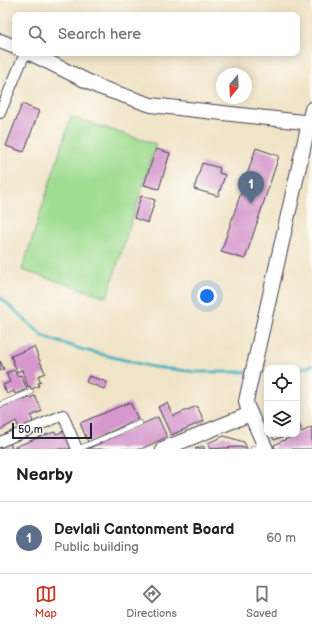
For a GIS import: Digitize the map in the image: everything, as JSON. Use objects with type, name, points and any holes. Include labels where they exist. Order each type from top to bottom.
[{"type":"street","points":[[0,41],[12,46]]},
{"type":"street","points":[[0,113],[24,56]]},
{"type":"street","points":[[36,56],[99,87],[151,105],[311,118],[262,329],[248,407],[261,447]]},
{"type":"street","points":[[166,448],[248,407]]},
{"type":"street","points":[[0,442],[63,415],[77,449]]},
{"type":"lane","points":[[0,405],[31,392]]},
{"type":"lane","points":[[77,449],[140,423]]},
{"type":"green space","points":[[71,117],[156,144],[107,297],[22,270]]},
{"type":"building","points":[[22,104],[39,111],[24,152],[6,146]]},
{"type":"building","points":[[256,148],[279,156],[245,259],[221,252]]},
{"type":"building","points":[[156,149],[170,153],[159,189],[144,185]]},
{"type":"building","points":[[202,163],[220,168],[219,173],[225,175],[218,196],[194,189]]},
{"type":"building","points":[[141,196],[155,200],[148,223],[134,218]]},
{"type":"building","points":[[34,347],[45,373],[38,376],[41,382],[38,383],[39,386],[31,389],[30,386],[28,387],[22,370],[17,372],[11,356]]},
{"type":"building","points":[[0,361],[4,369],[0,371]]},
{"type":"building","points":[[14,370],[17,376],[21,375],[27,389],[15,394],[14,391],[7,394],[3,385],[10,382],[6,373]]},
{"type":"building","points":[[89,376],[107,382],[104,389],[86,382]]},
{"type":"building","points":[[35,396],[42,411],[31,416],[33,422],[19,428],[16,421],[0,430],[0,408],[23,398],[24,400]]},
{"type":"building","points":[[130,402],[138,419],[88,442],[80,423]]},
{"type":"building","points":[[167,403],[173,416],[197,406],[204,421],[171,435],[158,407]]},
{"type":"building","points":[[158,417],[167,437],[141,449],[87,449]]},
{"type":"building","points":[[312,427],[312,449],[275,449],[274,445],[291,437],[300,437],[300,433]]},
{"type":"building","points":[[64,431],[71,448],[69,449],[0,449],[0,447],[10,443],[12,448],[48,434],[55,432],[56,434]]},
{"type":"building","points":[[224,436],[244,442],[247,449],[240,447],[210,449],[208,443]]},
{"type":"building","points":[[272,437],[282,437],[274,440]]},
{"type":"building","points":[[203,446],[205,449],[195,449]]},
{"type":"waterway","points":[[0,297],[44,337],[84,350],[153,367],[197,372],[248,372]]},
{"type":"waterway","points":[[300,370],[312,365]]},
{"type":"waterway","points":[[256,372],[264,372]]},
{"type":"place","name":"Devlali Cantonment Board","points":[[251,204]]}]
